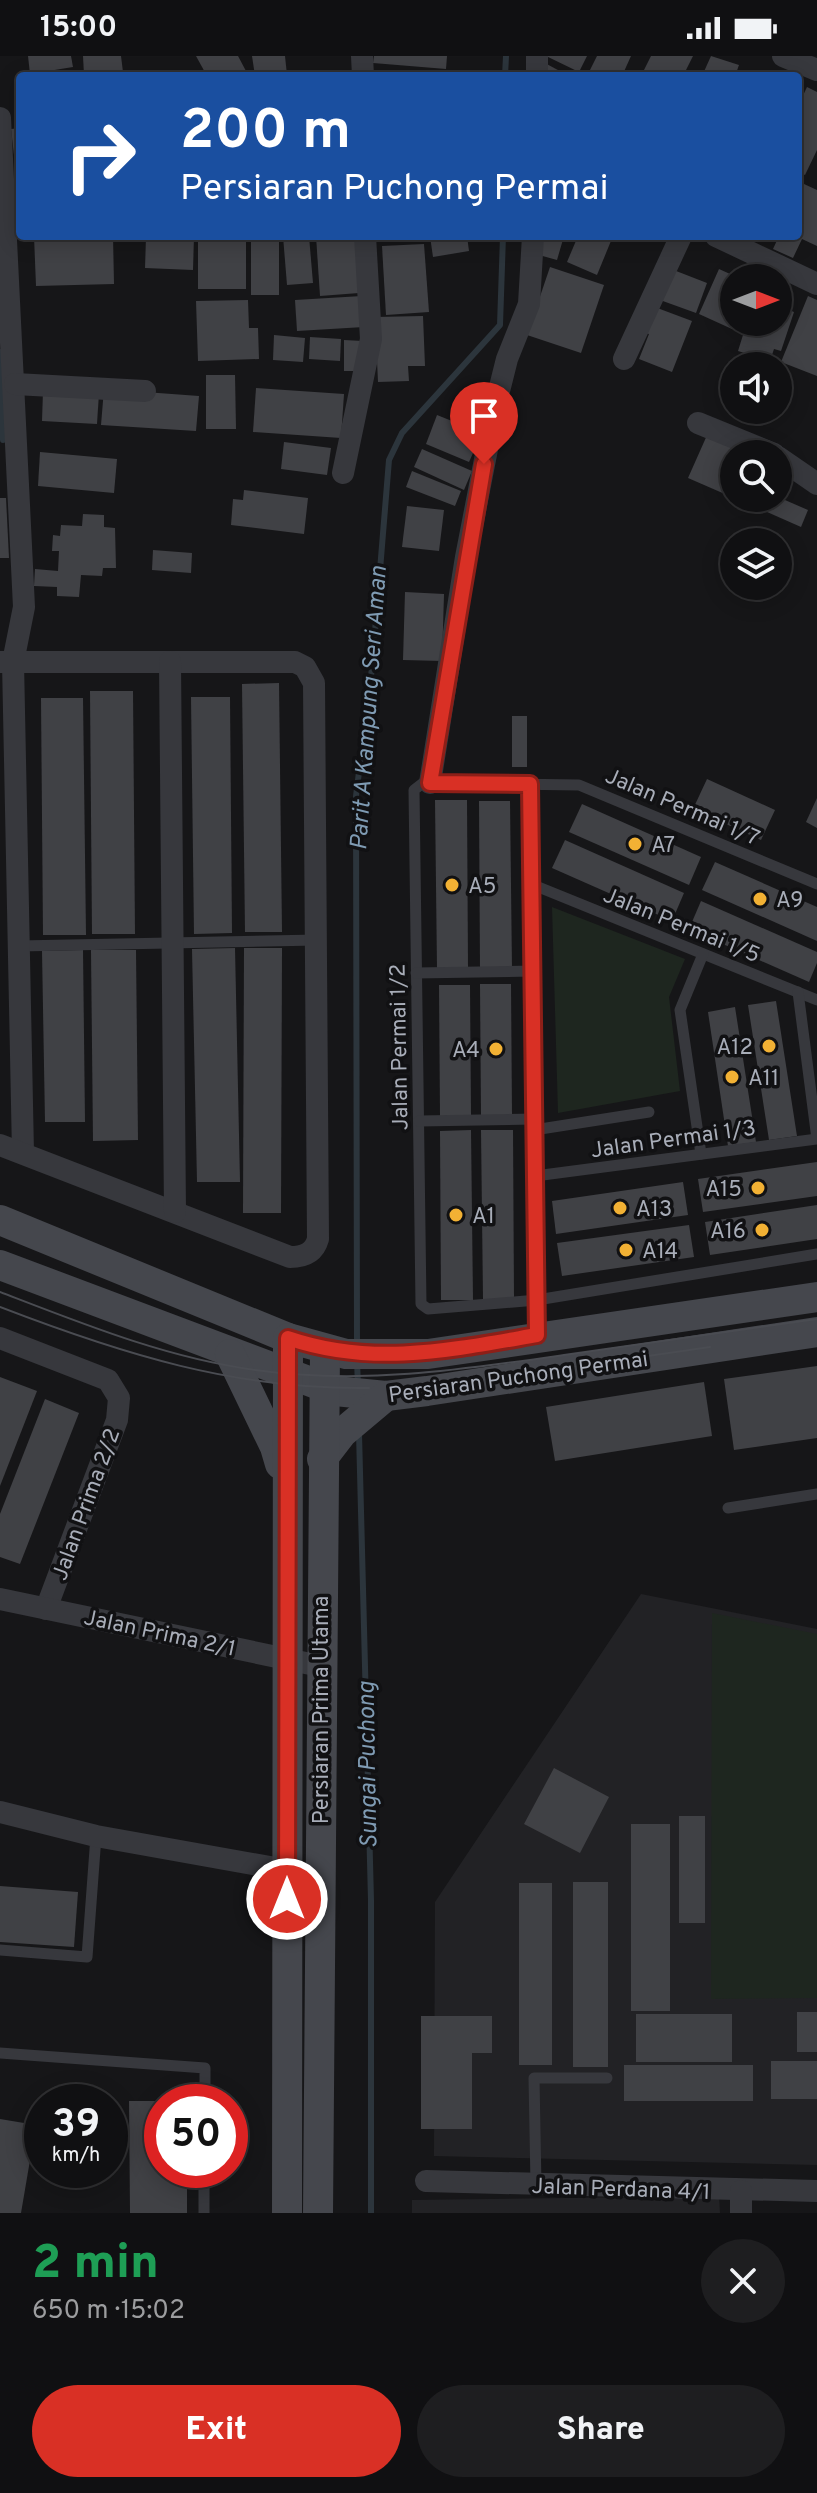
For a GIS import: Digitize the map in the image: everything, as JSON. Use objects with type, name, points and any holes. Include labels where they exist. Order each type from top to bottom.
[{"type":"main road","name":"Persiaran Puchong Permai","points":[[0,1220],[288,1338],[335,1352],[428,1354],[537,1335],[817,1297]]},
{"type":"main road","name":"Persiaran Puchong Permai","points":[[0,1265],[335,1391],[386,1396],[817,1332]]},
{"type":"main road","name":"Persiaran Prima Utama","points":[[287,2213],[288,1338]]},
{"type":"main road","name":"Persiaran Prima Utama","points":[[318,2213],[322,1459],[335,1391],[335,1352]]},
{"type":"main road","points":[[230,1354],[275,1447],[286,1485]]},
{"type":"main road","points":[[322,1459],[342,1433],[386,1396]]},
{"type":"street","points":[[783,56],[817,70]]},
{"type":"street","points":[[0,118],[13,219],[9,489],[24,607],[6,662],[9,861],[19,946],[23,1153]]},
{"type":"street","points":[[343,473],[371,339],[365,240]]},
{"type":"street","points":[[430,783],[466,557],[496,403],[507,359],[529,304],[533,240]]},
{"type":"street","points":[[624,359],[679,240]]},
{"type":"street","points":[[724,240],[817,284]]},
{"type":"street","points":[[10,375],[145,391]]},
{"type":"street","points":[[698,423],[739,440]]},
{"type":"street","points":[[792,466],[817,484]]},
{"type":"street","points":[[0,1145],[290,1257],[303,1257],[315,1248],[320,1180],[314,683],[305,667],[295,662],[6,662]]},
{"type":"street","points":[[170,662],[175,1212]]},
{"type":"street","name":"Jalan Prima 2/2","points":[[0,1338],[108,1380],[119,1398],[117,1420],[46,1609]]},
{"type":"street","name":"Jalan Prima 2/1","points":[[0,1599],[320,1666]]},
{"type":"street","points":[[0,1812],[96,1836],[320,1876]]},
{"type":"street","name":"Jalan Perdana 4/1","points":[[426,2181],[536,2185],[741,2202],[817,2191]]},
{"type":"lane","points":[[430,783],[530,784],[537,1335]]},
{"type":"lane","name":"Jalan Permai 1/2","points":[[430,783],[414,790],[421,1304],[428,1309],[537,1300]]},
{"type":"lane","name":"Jalan Permai 1/7","points":[[530,784],[579,785],[817,884]]},
{"type":"lane","name":"Jalan Permai 1/5","points":[[531,884],[817,1000]]},
{"type":"lane","points":[[19,946],[317,940]]},
{"type":"lane","points":[[701,1154],[680,1010],[703,954]]},
{"type":"lane","points":[[416,973],[533,971]]},
{"type":"lane","points":[[798,992],[817,1139]]},
{"type":"lane","points":[[419,1121],[534,1125],[649,1112]]},
{"type":"lane","name":"Jalan Permai 1/3","points":[[535,1176],[817,1139]]},
{"type":"lane","points":[[537,1300],[817,1254]]},
{"type":"lane","points":[[728,1508],[817,1494]]},
{"type":"lane","points":[[0,1950],[87,1957],[96,1836]]},
{"type":"lane","points":[[0,2053],[205,2068],[205,2084]]},
{"type":"lane","points":[[536,2185],[534,2078],[607,2078]]},
{"type":"lane","points":[[204,2188],[204,2213]]},
{"type":"shaded area","points":[[552,907],[685,959],[669,997],[680,1091],[558,1113]]},
{"type":"shaded area","points":[[641,1594],[817,1629],[817,2165],[434,2156],[435,1902]]},
{"type":"shaded area","points":[[712,1613],[817,1634],[817,1998],[711,1999]]},
{"type":"shaded area","points":[[719,2196],[720,2213],[412,2213],[412,2200]]},
{"type":"building","points":[[28,56],[71,56],[73,67],[30,72]]},
{"type":"building","points":[[83,56],[121,56],[123,72],[84,72]]},
{"type":"building","points":[[196,56],[238,56],[246,71],[244,72],[205,72]]},
{"type":"building","points":[[252,56],[285,56],[287,72],[254,72]]},
{"type":"building","points":[[374,56],[447,56],[446,69],[373,63]]},
{"type":"building","points":[[546,56],[587,56],[579,72]]},
{"type":"building","points":[[597,56],[631,56],[624,72],[589,72]]},
{"type":"building","points":[[651,56],[693,56],[685,72],[643,72]]},
{"type":"building","points":[[711,56],[739,65],[736,72],[704,72]]},
{"type":"building","points":[[543,62],[562,72],[542,72]]},
{"type":"building","points":[[807,87],[817,92],[817,150],[805,175],[802,174],[802,98]]},
{"type":"building","points":[[16,128],[14,155],[11,129]]},
{"type":"building","points":[[804,184],[817,190],[817,246],[802,239]]},
{"type":"building","points":[[34,240],[113,240],[114,284],[36,286]]},
{"type":"building","points":[[146,240],[194,240],[193,270],[145,268]]},
{"type":"building","points":[[198,240],[246,240],[246,289],[198,289]]},
{"type":"building","points":[[251,240],[279,240],[279,295],[251,295]]},
{"type":"building","points":[[283,240],[309,240],[313,283],[287,285]]},
{"type":"building","points":[[316,240],[356,240],[359,293],[320,296]]},
{"type":"building","points":[[431,240],[468,240],[469,251],[433,257]]},
{"type":"building","points":[[543,240],[563,240],[557,260],[539,255]]},
{"type":"building","points":[[576,240],[611,240],[597,275],[567,262]]},
{"type":"building","points":[[777,240],[802,240],[793,258],[773,249]]},
{"type":"building","points":[[424,244],[429,312],[386,315],[382,246]]},
{"type":"building","points":[[550,267],[604,285],[581,353],[527,335]]},
{"type":"building","points":[[671,269],[707,283],[696,313],[660,300]]},
{"type":"building","points":[[719,269],[720,269],[720,324],[699,314]]},
{"type":"building","points":[[362,296],[364,327],[297,331],[295,300]]},
{"type":"building","points":[[808,296],[817,300],[817,376],[792,366],[792,352],[785,352]]},
{"type":"building","points":[[248,300],[249,328],[258,328],[259,359],[198,361],[196,301]]},
{"type":"building","points":[[652,306],[692,321],[672,372],[639,359],[649,334],[642,332]]},
{"type":"building","points":[[423,316],[425,366],[408,366],[409,381],[378,382],[375,317]]},
{"type":"building","points":[[274,335],[305,338],[303,362],[273,360]]},
{"type":"building","points":[[743,336],[786,336],[781,351],[738,351]]},
{"type":"building","points":[[310,337],[341,339],[340,361],[309,359]]},
{"type":"building","points":[[344,340],[363,341],[362,371],[344,371]]},
{"type":"building","points":[[206,375],[235,375],[236,429],[206,429]]},
{"type":"building","points":[[256,388],[344,394],[341,438],[253,432]]},
{"type":"building","points":[[104,389],[199,396],[196,431],[101,425]]},
{"type":"building","points":[[43,391],[99,393],[97,424],[42,421]]},
{"type":"building","points":[[437,415],[482,433],[469,462],[426,444]]},
{"type":"building","points":[[708,433],[724,440],[720,440],[720,492],[688,478]]},
{"type":"building","points":[[284,442],[331,448],[327,475],[281,469]]},
{"type":"building","points":[[422,449],[472,471],[464,490],[414,467]]},
{"type":"building","points":[[40,452],[117,459],[114,493],[38,486]]},
{"type":"building","points":[[412,471],[461,491],[455,506],[406,487]]},
{"type":"building","points":[[244,490],[308,498],[304,534],[231,525],[233,499],[243,500]]},
{"type":"building","points":[[0,498],[6,498],[9,558],[0,558]]},
{"type":"building","points":[[792,503],[808,510],[801,527],[767,512],[792,512]]},
{"type":"building","points":[[407,506],[444,510],[439,551],[402,547]]},
{"type":"building","points":[[83,514],[104,515],[104,527],[115,528],[116,568],[103,568],[102,576],[81,575],[79,597],[57,596],[57,587],[34,586],[35,569],[58,571],[59,551],[52,551],[53,535],[60,536],[61,525],[82,526]]},
{"type":"building","points":[[153,550],[192,553],[191,573],[152,570]]},
{"type":"building","points":[[405,592],[444,594],[442,661],[403,660]]},
{"type":"building","points":[[279,683],[282,932],[245,932],[242,684]]},
{"type":"building","points":[[90,691],[133,691],[135,934],[92,934]]},
{"type":"building","points":[[191,697],[230,697],[232,933],[194,934]]},
{"type":"building","points":[[41,698],[83,698],[86,935],[43,935]]},
{"type":"building","points":[[512,716],[527,716],[527,767],[512,767]]},
{"type":"building","points":[[707,779],[775,810],[761,840],[693,809]]},
{"type":"building","points":[[817,798],[817,828],[806,822]]},
{"type":"building","name":"A5","points":[[435,800],[467,800],[468,969],[437,969]]},
{"type":"building","points":[[479,801],[510,801],[512,970],[480,970]]},
{"type":"building","name":"A7","points":[[582,804],[701,857],[689,885],[569,832]]},
{"type":"building","points":[[565,840],[684,893],[672,921],[552,868]]},
{"type":"building","name":"A9","points":[[715,862],[817,907],[817,941],[702,890]]},
{"type":"building","points":[[701,901],[817,952],[817,963],[809,982],[689,929]]},
{"type":"building","points":[[235,948],[240,1182],[197,1182],[192,949]]},
{"type":"building","points":[[244,948],[282,948],[281,1213],[243,1213]]},
{"type":"building","points":[[83,950],[85,1122],[45,1122],[42,951]]},
{"type":"building","points":[[91,950],[136,950],[138,1140],[93,1141]]},
{"type":"building","name":"A4","points":[[480,984],[511,984],[512,1115],[481,1115]]},
{"type":"building","points":[[439,985],[470,985],[471,1116],[440,1116]]},
{"type":"building","name":"A12","points":[[776,1001],[797,1136],[769,1140],[748,1005]]},
{"type":"building","name":"A11","points":[[735,1007],[756,1142],[728,1146],[708,1012]]},
{"type":"building","name":"A1","points":[[471,1130],[473,1300],[441,1300],[440,1131]]},
{"type":"building","points":[[481,1130],[513,1130],[514,1299],[483,1299]]},
{"type":"building","name":"A15","points":[[817,1162],[817,1196],[703,1212],[698,1179]]},
{"type":"building","name":"A13","points":[[683,1182],[688,1215],[556,1234],[552,1201]]},
{"type":"building","name":"A16","points":[[817,1205],[817,1239],[710,1255],[705,1222]]},
{"type":"building","name":"A14","points":[[689,1225],[694,1257],[562,1276],[557,1243]]},
{"type":"building","points":[[817,1366],[817,1438],[734,1450],[724,1379]]},
{"type":"building","points":[[0,1377],[37,1391],[0,1486]]},
{"type":"building","points":[[704,1382],[712,1436],[555,1461],[546,1407]]},
{"type":"building","points":[[45,1399],[79,1413],[20,1564],[0,1557],[0,1514]]},
{"type":"building","points":[[554,1768],[609,1797],[580,1853],[524,1824]]},
{"type":"building","points":[[679,1816],[705,1816],[705,1923],[679,1923]]},
{"type":"building","points":[[631,1824],[670,1824],[670,2011],[631,2011]]},
{"type":"building","points":[[573,1882],[608,1882],[608,2067],[573,2067]]},
{"type":"building","points":[[519,1883],[552,1883],[552,2065],[519,2065]]},
{"type":"building","points":[[0,1886],[78,1892],[74,1947],[0,1942]]},
{"type":"building","points":[[797,2012],[817,2012],[817,2052],[797,2052]]},
{"type":"building","points":[[636,2014],[732,2014],[732,2062],[636,2062]]},
{"type":"building","points":[[421,2016],[492,2016],[492,2053],[472,2053],[472,2129],[421,2129]]},
{"type":"building","points":[[771,2061],[817,2061],[817,2099],[771,2099]]},
{"type":"building","points":[[624,2065],[753,2065],[753,2101],[624,2101]]},
{"type":"building","points":[[129,2101],[144,2101],[144,2188],[187,2188],[187,2213],[130,2213]]},
{"type":"building","points":[[0,2119],[24,2123],[25,2188],[21,2213],[0,2213]]},
{"type":"waterway","name":"Parit A Kampung Seri Aman","points":[[505,72],[506,56]]},
{"type":"waterway","name":"Parit A Kampung Seri Aman","points":[[357,1346],[356,796],[372,668],[389,460],[402,433],[500,325],[503,240]]},
{"type":"waterway","points":[[0,352],[3,440]]},
{"type":"waterway","name":"Sungai Puchong","points":[[357,1361],[358,1386]]},
{"type":"waterway","name":"Sungai Puchong","points":[[359,1433],[371,1900],[371,2213]]},
{"type":"tram line","points":[[0,1292],[126,1338],[190,1357],[255,1370],[333,1376],[410,1374],[487,1366],[817,1319]]},
{"type":"tram line","points":[[0,1307],[90,1340],[180,1366],[272,1383],[369,1388]]},
{"type":"tram line","points":[[397,1388],[461,1383],[710,1347]]},
{"type":"place","name":"A7","points":[[635,844]]},
{"type":"place","name":"A5","points":[[452,885]]},
{"type":"place","name":"A9","points":[[760,899]]},
{"type":"place","name":"A12","points":[[769,1046]]},
{"type":"place","name":"A4","points":[[496,1049]]},
{"type":"place","name":"A11","points":[[732,1077]]},
{"type":"place","name":"A15","points":[[758,1188]]},
{"type":"place","name":"A13","points":[[620,1208]]},
{"type":"place","name":"A1","points":[[456,1215]]},
{"type":"place","name":"A16","points":[[762,1230]]},
{"type":"place","name":"A14","points":[[626,1250]]},
{"type":"route","points":[[287,1899],[288,1338],[325,1351],[346,1354],[428,1354],[537,1335],[530,784],[430,783],[484,464]]}]
